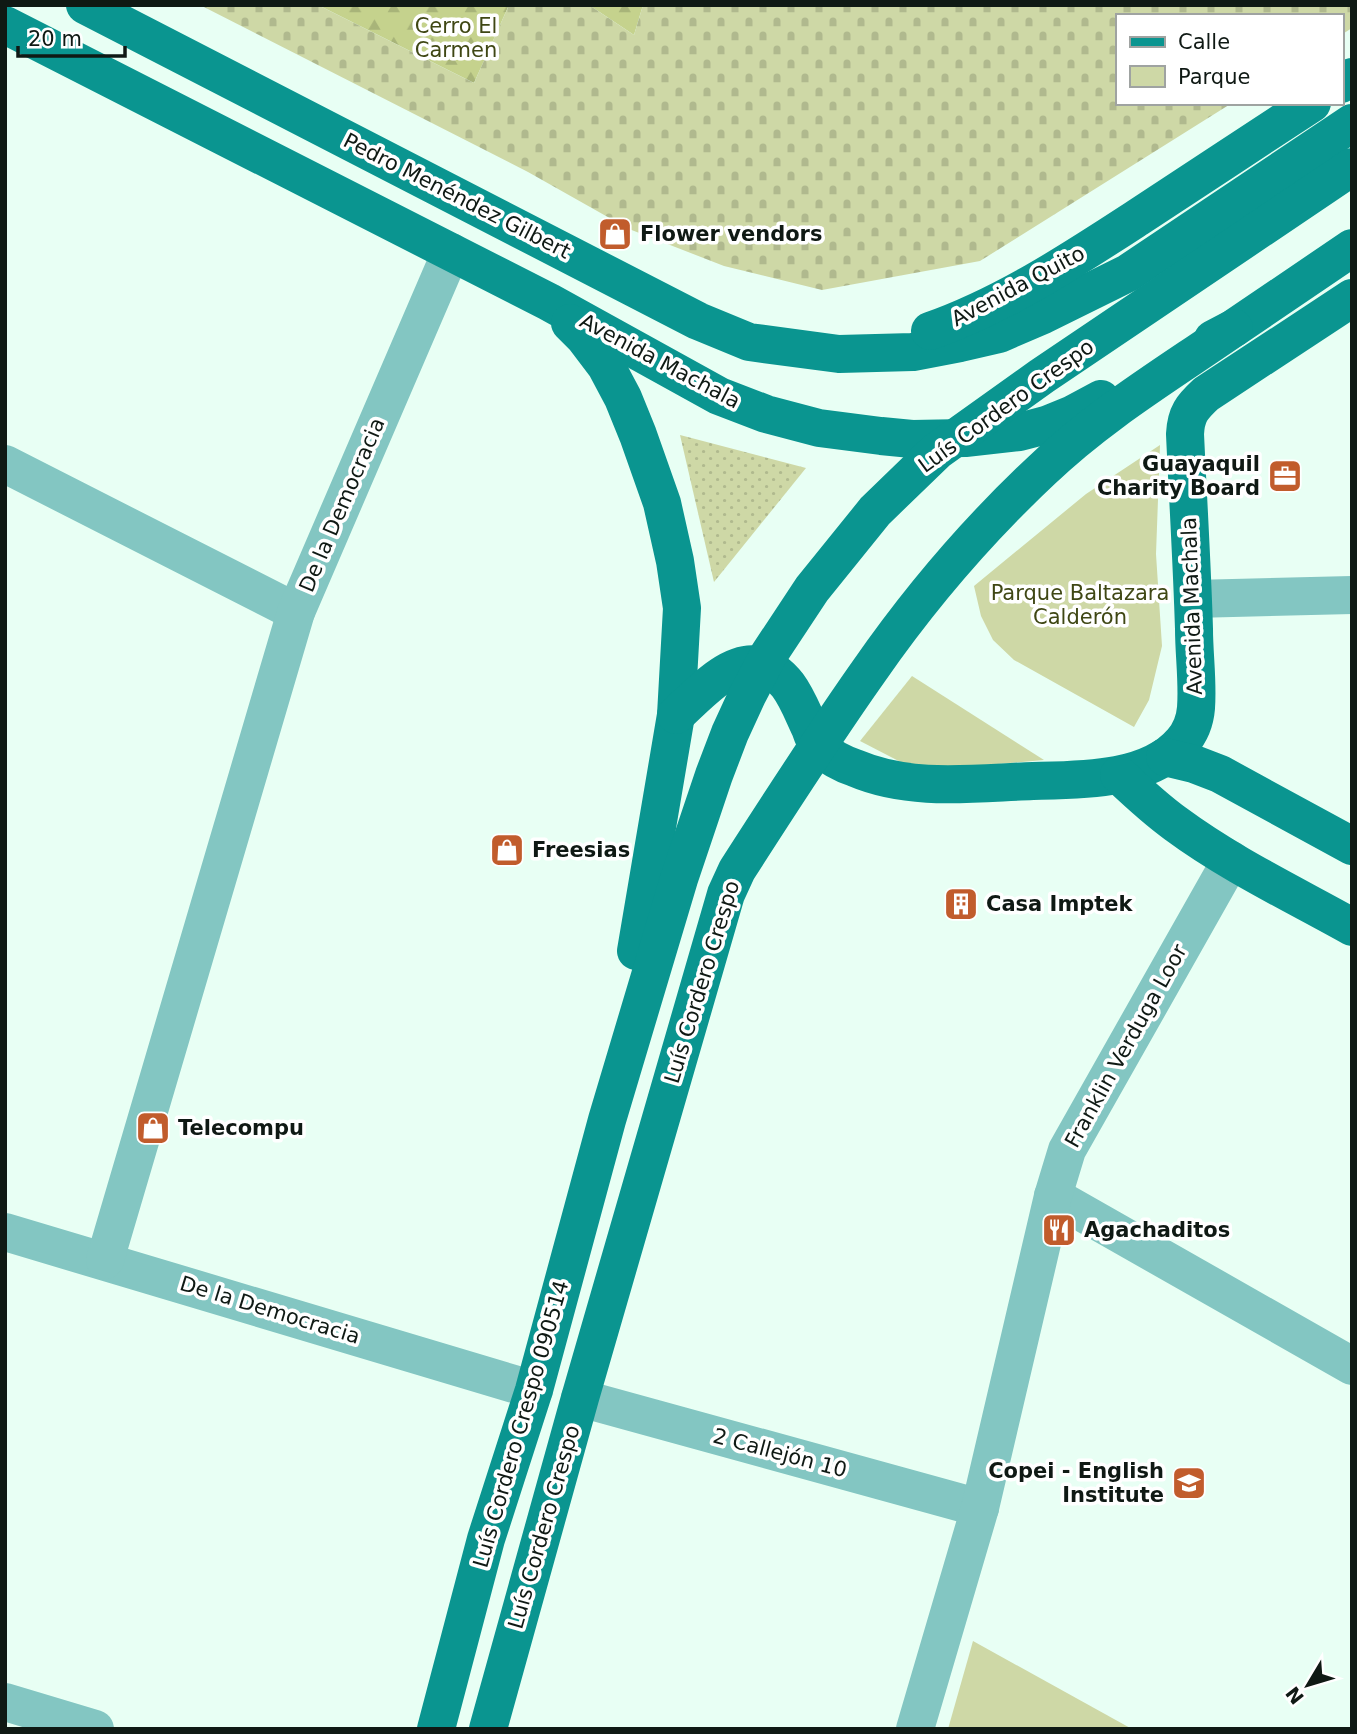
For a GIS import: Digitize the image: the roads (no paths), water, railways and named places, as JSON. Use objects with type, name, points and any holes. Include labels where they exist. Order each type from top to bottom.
[{"type":"main road","name":"Pedro Menéndez Gilbert","points":[[85,5],[698,321],[749,342],[839,354]]},
{"type":"main road","points":[[5,25],[549,302],[584,337],[606,366],[638,435],[662,503],[682,608],[676,715],[607,1120]]},
{"type":"main road","name":"Avenida Quito","points":[[839,354],[909,338],[959,321],[1023,288],[1104,239],[1309,105]]},
{"type":"main road","name":"Avenida Quito","points":[[839,354],[913,352],[937,348],[999,334],[1043,315],[1128,273],[1352,123]]},
{"type":"main road","name":"Luís Cordero Crespo","points":[[607,1120],[678,879],[713,775],[747,696],[769,654],[812,589],[875,511],[937,451],[1042,376],[1352,167]]},
{"type":"main road","name":"Avenida Machala","points":[[549,302],[719,396],[766,414],[820,428],[912,439],[965,438],[1019,432],[1073,414],[1234,328],[1352,248]]},
{"type":"main road","name":"Avenida Machala","points":[[818,746],[856,769],[912,783],[1058,781],[1119,775],[1165,757],[1181,744],[1188,734],[1196,710],[1186,421],[1193,406],[1206,394],[1352,298]]},
{"type":"main road","name":"Luís Cordero Crespo","points":[[488,1729],[580,1398],[726,894],[737,870],[870,669],[970,543],[1041,470],[1085,431],[1234,328]]},
{"type":"main road","points":[[676,715],[716,679],[739,665],[757,664],[779,675],[791,688],[818,746]]},
{"type":"main road","points":[[1165,757],[1220,774],[1352,846]]},
{"type":"main road","points":[[1119,775],[1175,823],[1231,860],[1352,927]]},
{"type":"main road","name":"Luís Cordero Crespo 090514","points":[[436,1729],[486,1539],[534,1390],[607,1120]]},
{"type":"street","name":"De la Democracia","points":[[5,464],[296,612],[451,252]]},
{"type":"street","points":[[1193,599],[1352,596]]},
{"type":"street","points":[[105,1260],[296,612]]},
{"type":"street","name":"Franklin Verduga Loor","points":[[915,1729],[980,1508],[1067,1150],[1231,860]]},
{"type":"street","points":[[1054,1196],[1352,1366]]},
{"type":"street","name":"De la Democracia","points":[[5,1232],[534,1390]]},
{"type":"street","name":"2 Callejón 10","points":[[580,1398],[980,1508]]},
{"type":"street","points":[[5,1702],[95,1729]]},
{"type":"place","name":"Flower vendors","points":[[615,234]]},
{"type":"place","name":"Guayaquil Charity Board","points":[[1285,476]]},
{"type":"place","name":"Freesias","points":[[507,850]]},
{"type":"place","name":"Casa Imptek","points":[[961,904]]},
{"type":"place","name":"Telecompu","points":[[153,1128]]},
{"type":"place","name":"Agachaditos","points":[[1059,1230]]},
{"type":"place","name":"Copei - English Institute","points":[[1189,1483]]},
{"type":"park label","name":"Cerro El Carmen","points":[[456,38]]},
{"type":"park label","name":"Parque Baltazara Calderón","points":[[1080,605]]}]
